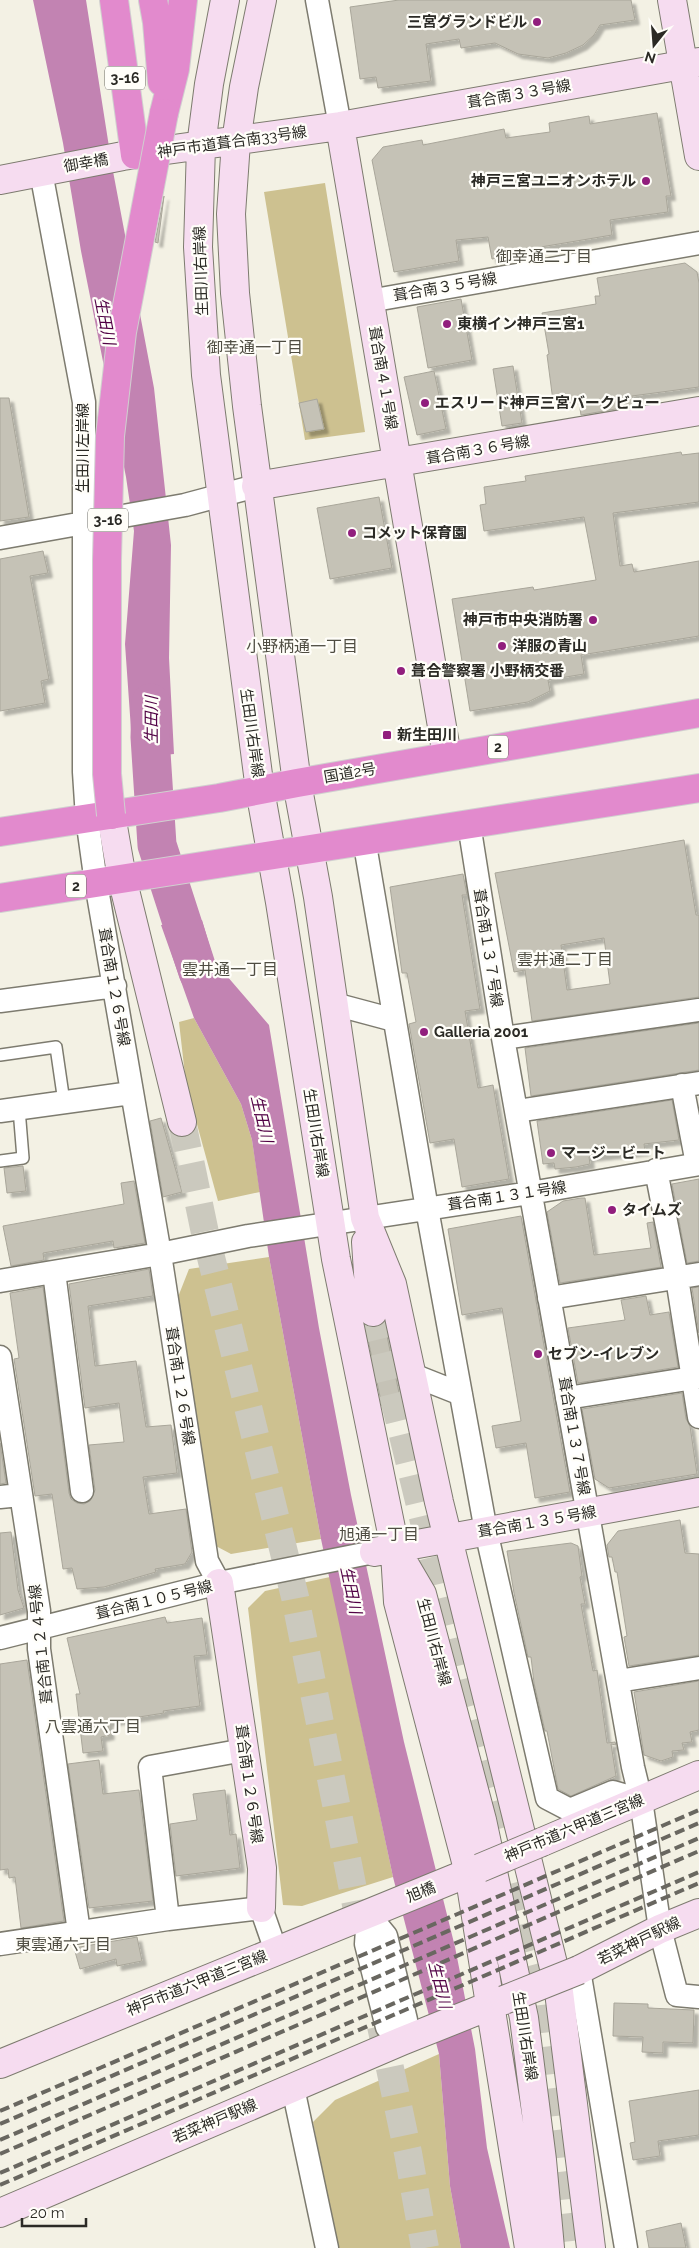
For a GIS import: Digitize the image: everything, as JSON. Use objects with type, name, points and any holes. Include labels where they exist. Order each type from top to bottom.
[{"type":"highway","name":"3-16","points":[[114,0],[129,156]]},
{"type":"highway","name":"3-16","points":[[153,0],[157,22],[164,114]]},
{"type":"highway","name":"3-16","points":[[99,817],[108,774],[107,560],[110,436],[122,332],[164,114],[175,69],[183,0]]},
{"type":"highway","name":"国道2号","points":[[0,832],[219,798],[447,756],[699,713]]},
{"type":"highway","name":"2","points":[[0,898],[364,839],[699,788]]},
{"type":"street","name":"生田川右岸線","points":[[225,0],[209,84],[201,146],[199,257],[206,375],[260,790],[272,855],[322,1225],[338,1269],[385,1550],[422,1594],[482,1820],[524,2018],[542,2160],[550,2248]]},
{"type":"street","points":[[262,0],[244,87],[236,142],[231,214],[235,293],[256,486],[297,783],[334,1004],[365,1218],[369,1288],[373,1312]]},
{"type":"street","name":"葺合南４１号線","points":[[318,0],[447,756]]},
{"type":"street","points":[[672,0],[691,64],[699,156]]},
{"type":"street","name":"葺合南３３号線","points":[[340,126],[691,64]]},
{"type":"street","name":"神戸市道葺合南33号線","points":[[129,156],[340,126]]},
{"type":"street","name":"御幸橋","points":[[0,180],[129,156]]},
{"type":"street","name":"生田川左岸線","points":[[45,171],[84,402],[84,772],[99,817]]},
{"type":"street","name":"葺合南３５号線","points":[[369,301],[699,243]]},
{"type":"street","name":"葺合南３６号線","points":[[256,486],[398,464],[699,411]]},
{"type":"street","points":[[0,538],[185,505],[220,494],[256,486]]},
{"type":"street","points":[[99,817],[109,880],[182,1122]]},
{"type":"street","name":"葺合南１３７号線","points":[[469,824],[530,1193],[589,1513],[632,1767],[641,1800],[660,1929],[677,1995],[699,1997]]},
{"type":"street","points":[[364,839],[427,1209],[486,1531],[546,1798],[570,1810],[613,1792],[641,1800]]},
{"type":"street","name":"葺合南１２６号線","points":[[109,880],[115,986],[131,1093],[160,1254],[207,1561],[219,1583],[262,1868],[261,1908],[276,1951]]},
{"type":"street","points":[[0,1001],[115,986]]},
{"type":"street","points":[[334,1004],[394,1020]]},
{"type":"street","points":[[503,1038],[699,1010]]},
{"type":"street","points":[[516,1111],[691,1084],[698,1164]]},
{"type":"street","points":[[9,1110],[131,1093]]},
{"type":"street","name":"葺合南１３１号線","points":[[0,1281],[160,1254],[248,1236],[530,1193],[698,1164]]},
{"type":"street","points":[[656,1170],[696,1377],[699,1417]]},
{"type":"street","points":[[365,1218],[392,1284],[449,1538],[558,1984],[591,2248]]},
{"type":"street","points":[[54,1272],[82,1491]]},
{"type":"street","points":[[549,1298],[699,1274]]},
{"type":"street","name":"葺合南１２４号線","points":[[0,1357],[10,1496],[39,1611],[39,1648],[79,1932]]},
{"type":"street","points":[[412,1375],[461,1394]]},
{"type":"street","points":[[567,1398],[696,1377]]},
{"type":"street","name":"葺合南１３５号線","points":[[385,1550],[699,1492]]},
{"type":"street","points":[[385,1550],[466,1874],[529,2248]]},
{"type":"street","name":"葺合南１０５号線","points":[[0,1638],[219,1583],[385,1550]]},
{"type":"street","points":[[618,1681],[699,1668]]},
{"type":"street","points":[[168,1919],[150,1767],[244,1750]]},
{"type":"street","name":"神戸市道六甲道三宮線","points":[[466,1874],[699,1775]]},
{"type":"street","name":"旭橋","points":[[393,1903],[466,1874]]},
{"type":"street","name":"神戸市道六甲道三宮線","points":[[0,2064],[393,1903]]},
{"type":"street","points":[[0,1944],[168,1919],[261,1908]]},
{"type":"street","name":"若菜神戸駅線","points":[[0,2213],[402,2041],[579,1970],[660,1929],[699,1912]]},
{"type":"street","points":[[368,1914],[366,1944],[387,2027],[402,2041]]},
{"type":"street","points":[[579,1970],[626,2248]]},
{"type":"street","points":[[293,2088],[326,2248]]},
{"type":"lane","points":[[0,1055],[56,1047],[64,1102]]},
{"type":"lane","points":[[0,1161],[24,1158],[9,1110]]},
{"type":"shaded area","points":[[325,183],[365,432],[305,440],[264,192]]},
{"type":"shaded area","points":[[194,1018],[241,1104],[252,1140],[260,1192],[218,1201],[186,1084],[179,1022]]},
{"type":"shaded area","points":[[269,1257],[321,1539],[231,1554],[214,1545],[178,1297],[189,1269]]},
{"type":"shaded area","points":[[330,1577],[393,1877],[302,1906],[283,1905],[248,1608],[265,1591]]},
{"type":"shaded area","points":[[439,2054],[450,2186],[461,2248],[337,2248],[313,2122],[335,2100]]},
{"type":"water","points":[[33,0],[86,0],[112,166],[154,388],[171,545],[169,658],[174,754],[133,758],[125,644],[134,531],[126,477],[81,251],[63,143]]},
{"type":"water","points":[[202,920],[214,961],[269,1025],[319,1328],[351,1495],[404,1742],[455,1947],[475,2049],[487,2148],[510,2248],[461,2248],[450,2186],[439,2054],[393,1877],[321,1539],[269,1257],[252,1140],[241,1104],[194,1018],[161,925]]},
{"type":"building","points":[[399,0],[631,0],[635,20],[600,25],[594,35],[583,45],[566,53],[548,58],[518,54],[495,43],[461,48],[459,39],[426,44],[431,81],[378,88],[376,77],[360,79],[350,7]]},
{"type":"building","points":[[657,113],[671,196],[666,196],[668,212],[610,220],[612,235],[517,251],[518,254],[492,259],[488,237],[456,240],[459,261],[394,272],[372,160],[383,147],[422,140],[423,145],[504,129],[506,138],[550,132],[549,123],[589,116],[590,124]]},
{"type":"building","points":[[164,196],[158,243],[155,242]]},
{"type":"building","points":[[685,263],[697,272],[699,283],[699,387],[632,396],[633,406],[581,415],[578,397],[553,401],[547,355],[549,354],[542,313],[596,304],[595,296],[600,296],[597,278]]},
{"type":"building","points":[[461,299],[472,360],[428,368],[417,307]]},
{"type":"building","points":[[513,366],[522,423],[502,426],[493,369]]},
{"type":"building","name":"エスリード神戸三宮バークビュー","points":[[434,371],[446,429],[417,435],[404,377]]},
{"type":"building","points":[[0,398],[9,398],[29,517],[0,521]]},
{"type":"building","points":[[317,399],[324,429],[306,432],[299,403]]},
{"type":"building","points":[[681,452],[682,455],[699,453],[699,502],[613,513],[620,566],[632,564],[634,572],[699,561],[699,636],[581,655],[584,674],[548,680],[550,691],[528,702],[470,711],[452,599],[533,587],[534,590],[596,580],[584,517],[484,531],[480,505],[486,504],[484,487],[526,481],[525,476]]},
{"type":"building","points":[[379,497],[392,568],[330,579],[317,508]]},
{"type":"building","points":[[43,551],[48,573],[30,576],[49,679],[41,681],[45,703],[0,711],[0,559]]},
{"type":"building","points":[[684,840],[696,915],[699,915],[699,997],[532,1021],[525,970],[514,972],[495,873]],"holes":[[[604,938],[610,984],[567,990],[561,945]]]},
{"type":"building","points":[[463,874],[467,895],[462,895],[480,1009],[465,1011],[478,1088],[493,1085],[509,1179],[462,1187],[454,1139],[430,1143],[409,1024],[416,1022],[407,973],[402,973],[390,887]]},
{"type":"building","points":[[699,1023],[699,1070],[531,1096],[525,1048]]},
{"type":"building","points":[[672,1100],[679,1140],[644,1144],[645,1151],[589,1157],[590,1164],[576,1167],[555,1169],[554,1163],[543,1164],[537,1121]]},
{"type":"building","points":[[161,1118],[182,1192],[163,1197],[150,1121]]},
{"type":"building","points":[[23,1166],[26,1191],[7,1193],[4,1168]]},
{"type":"building","points":[[699,1179],[699,1261],[687,1263],[672,1184]]},
{"type":"building","points":[[134,1181],[145,1243],[114,1248],[113,1241],[43,1253],[44,1260],[11,1266],[3,1226],[124,1204],[121,1183]]},
{"type":"building","points":[[585,1198],[594,1255],[651,1248],[647,1223],[653,1222],[661,1267],[560,1283],[547,1212],[563,1201]]},
{"type":"building","points":[[521,1216],[570,1492],[535,1498],[526,1443],[496,1448],[492,1426],[521,1421],[502,1308],[462,1315],[448,1229]]},
{"type":"building","points":[[149,1269],[153,1296],[88,1306],[95,1366],[136,1361],[146,1427],[171,1425],[177,1473],[143,1477],[149,1514],[186,1509],[192,1552],[185,1564],[155,1569],[156,1572],[104,1587],[77,1589],[72,1568],[63,1569],[52,1494],[35,1496],[14,1359],[19,1358],[10,1293],[43,1287],[69,1493],[71,1499],[77,1503],[84,1504],[90,1501],[95,1490],[89,1445],[124,1442],[119,1403],[85,1408],[69,1284]]},
{"type":"building","points":[[699,1287],[699,1333],[692,1288]]},
{"type":"building","points":[[646,1296],[650,1315],[669,1312],[678,1367],[578,1383],[568,1328],[625,1320],[621,1300]]},
{"type":"building","points":[[384,1322],[401,1402],[382,1406],[365,1325],[376,1327]]},
{"type":"building","points":[[682,1393],[686,1419],[690,1426],[697,1474],[609,1488],[595,1479],[582,1409]]},
{"type":"building","points":[[0,1443],[6,1483],[0,1484]]},
{"type":"building","points":[[680,1520],[685,1553],[699,1554],[699,1655],[629,1666],[624,1637],[627,1636],[617,1572],[615,1572],[612,1557],[609,1557],[607,1545],[618,1531]]},
{"type":"building","points":[[11,1532],[18,1590],[24,1608],[0,1615],[0,1533]]},
{"type":"building","points":[[571,1543],[578,1546],[582,1576],[580,1577],[585,1604],[581,1604],[593,1671],[597,1670],[607,1743],[615,1742],[616,1745],[611,1744],[616,1776],[571,1796],[558,1789],[547,1731],[545,1731],[534,1683],[531,1657],[528,1657],[514,1593],[507,1551]]},
{"type":"building","points":[[165,1617],[167,1623],[202,1618],[207,1655],[194,1656],[200,1706],[108,1722],[110,1735],[101,1737],[103,1751],[83,1753],[76,1694],[80,1694],[67,1638]]},
{"type":"building","points":[[27,1660],[64,1921],[21,1928],[15,1877],[9,1878],[8,1869],[0,1870],[0,1664]]},
{"type":"building","points":[[699,1681],[699,1730],[690,1732],[692,1742],[682,1743],[684,1750],[672,1751],[673,1757],[661,1761],[644,1755],[634,1692]]},
{"type":"building","points":[[99,1760],[103,1794],[139,1790],[153,1901],[89,1908],[68,1764]]},
{"type":"building","points":[[225,1790],[230,1835],[236,1834],[240,1868],[176,1876],[170,1824],[197,1820],[193,1794]]},
{"type":"building","points":[[137,1937],[142,1961],[117,1966],[116,1959],[80,1969],[74,1948]]},
{"type":"building","points":[[614,2003],[648,2004],[648,2008],[694,2010],[693,2043],[663,2042],[663,2053],[642,2052],[643,2037],[613,2036]]},
{"type":"building","points":[[699,2090],[699,2135],[658,2141],[660,2156],[633,2160],[630,2143],[635,2142],[629,2101]]},
{"type":"building","points":[[681,2223],[686,2248],[649,2248],[646,2231]]},
{"type":"waterway","name":"生田川","points":[[151,703],[150,737],[157,845],[198,972]]},
{"type":"tunnel","points":[[182,1122],[205,1233],[295,1597],[363,1940]]},
{"type":"tunnel","points":[[373,1312],[465,1690],[542,1972],[573,2248]]},
{"type":"tunnel","points":[[381,2026],[408,2153],[425,2248]]},
{"type":"railway","points":[[0,2111],[699,1810]]},
{"type":"railway","points":[[0,2124],[699,1823]]},
{"type":"railway","points":[[0,2140],[699,1838]]},
{"type":"railway","points":[[0,2154],[699,1851]]},
{"type":"railway","points":[[0,2173],[699,1872]]},
{"type":"railway","points":[[0,2185],[699,1883]]},
{"type":"place","name":"三宮グランドビル","points":[[537,22]]},
{"type":"place","name":"神戸三宮ユニオンホテル","points":[[646,181]]},
{"type":"place","name":"東横イン神戸三宮1","points":[[447,324]]},
{"type":"place","name":"エスリード神戸三宮バークビュー","points":[[425,403]]},
{"type":"place","name":"コメット保育園","points":[[352,533]]},
{"type":"place","name":"神戸市中央消防署","points":[[593,620]]},
{"type":"place","name":"洋服の青山","points":[[502,646]]},
{"type":"place","name":"葺合警察署 小野柄交番","points":[[401,671]]},
{"type":"place","name":"新生田川","points":[[387,735]]},
{"type":"place","name":"Galleria 2001","points":[[424,1032]]},
{"type":"place","name":"マージービート","points":[[551,1153]]},
{"type":"place","name":"タイムズ","points":[[612,1210]]},
{"type":"place","name":"セブン-イレブン","points":[[538,1354]]},
{"type":"district","name":"御幸通二丁目","points":[[544,256]]},
{"type":"district","name":"御幸通一丁目","points":[[255,347]]},
{"type":"district","name":"小野柄通一丁目","points":[[302,646]]},
{"type":"district","name":"雲井通二丁目","points":[[565,959]]},
{"type":"district","name":"雲井通一丁目","points":[[230,969]]},
{"type":"district","name":"旭通一丁目","points":[[379,1534]]},
{"type":"district","name":"八雲通六丁目","points":[[93,1726]]},
{"type":"district","name":"東雲通六丁目","points":[[63,1944]]}]
